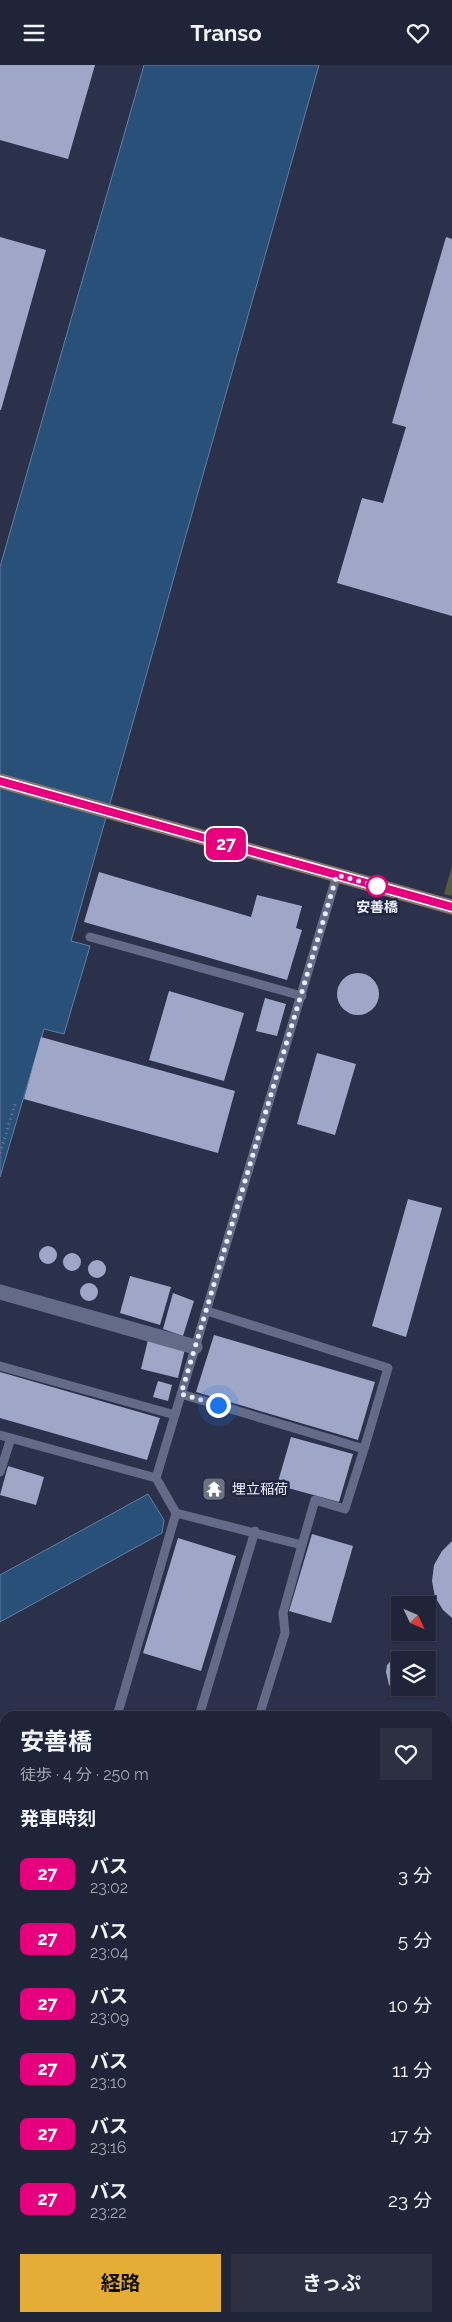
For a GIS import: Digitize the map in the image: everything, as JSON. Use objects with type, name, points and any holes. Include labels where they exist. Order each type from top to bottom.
[{"type":"street","points":[[0,781],[452,907]]},
{"type":"street","points":[[0,1292],[195,1347]]},
{"type":"lane","points":[[156,1478],[302,997],[337,875]]},
{"type":"lane","points":[[90,937],[302,997]]},
{"type":"lane","points":[[206,1311],[388,1368],[345,1509],[316,1501],[283,1613],[285,1633],[261,1711]]},
{"type":"lane","points":[[0,1366],[175,1415]]},
{"type":"lane","points":[[181,1394],[364,1449]]},
{"type":"lane","points":[[0,1435],[156,1478],[176,1513],[118,1711]]},
{"type":"lane","points":[[0,1472],[11,1438]]},
{"type":"lane","points":[[176,1513],[255,1531],[302,1545]]},
{"type":"lane","points":[[201,1711],[255,1531]]},
{"type":"path","points":[[0,1153],[16,1101]]},
{"type":"green space","points":[[452,866],[452,896],[444,894]]},
{"type":"water","points":[[144,65],[319,65],[71,941],[90,946],[64,1034],[44,1029],[0,1177],[0,567]]},
{"type":"water","points":[[148,1494],[164,1520],[162,1533],[0,1622],[0,1575]]},
{"type":"building","points":[[0,65],[95,65],[68,159],[0,140]]},
{"type":"building","points":[[0,237],[46,250],[1,410],[0,410]]},
{"type":"building","points":[[446,237],[452,239],[452,616],[337,583],[362,498],[383,503],[406,427],[392,423]]},
{"type":"building","points":[[99,872],[251,917],[257,895],[302,906],[296,928],[302,930],[287,980],[84,922]]},
{"type":"building","points":[[358,973],[373,979],[379,994],[373,1009],[358,1015],[343,1009],[337,994],[343,979]]},
{"type":"building","points":[[169,991],[244,1013],[224,1081],[149,1060]]},
{"type":"building","points":[[265,998],[286,1004],[277,1036],[256,1031]]},
{"type":"building","points":[[41,1037],[235,1091],[218,1153],[24,1099]]},
{"type":"building","points":[[317,1053],[356,1064],[335,1135],[297,1124]]},
{"type":"building","points":[[408,1199],[442,1208],[406,1337],[372,1326]]},
{"type":"building","points":[[48,1246],[54,1249],[57,1255],[54,1261],[48,1264],[42,1261],[39,1255],[42,1249]]},
{"type":"building","points":[[72,1253],[78,1256],[81,1262],[78,1268],[72,1271],[66,1268],[63,1262],[66,1256]]},
{"type":"building","points":[[93,1260],[101,1260],[106,1265],[104,1276],[93,1278],[88,1273],[88,1265]]},
{"type":"building","points":[[130,1276],[171,1287],[160,1325],[120,1313]]},
{"type":"building","points":[[89,1283],[95,1286],[98,1292],[95,1298],[89,1301],[83,1298],[80,1292],[83,1286]]},
{"type":"building","points":[[173,1293],[194,1301],[183,1336],[163,1329]]},
{"type":"building","points":[[214,1335],[375,1382],[358,1440],[196,1392]]},
{"type":"building","points":[[148,1340],[185,1349],[178,1378],[141,1369]]},
{"type":"building","points":[[0,1372],[160,1418],[147,1460],[0,1418]]},
{"type":"building","points":[[158,1381],[172,1385],[168,1401],[153,1397]]},
{"type":"building","points":[[291,1437],[353,1454],[339,1502],[277,1485]]},
{"type":"building","points":[[8,1466],[44,1477],[36,1505],[0,1495]]},
{"type":"building","points":[[312,1534],[353,1546],[331,1623],[289,1611]]},
{"type":"building","points":[[178,1538],[236,1556],[201,1671],[143,1653]]},
{"type":"building","points":[[452,1541],[452,1618],[443,1610],[436,1599],[432,1581],[434,1565],[442,1551]]},
{"type":"building","points":[[391,1661],[391,1686],[386,1672],[387,1665]]},
{"type":"bus line","name":"27","points":[[0,781],[452,907]]},
{"type":"place","name":"安善橋","points":[[377,886]]},
{"type":"place","name":"埋立稲荷","points":[[214,1489]]},
{"type":"route","points":[[218,1405],[181,1394],[302,997],[337,875],[377,886]]}]
